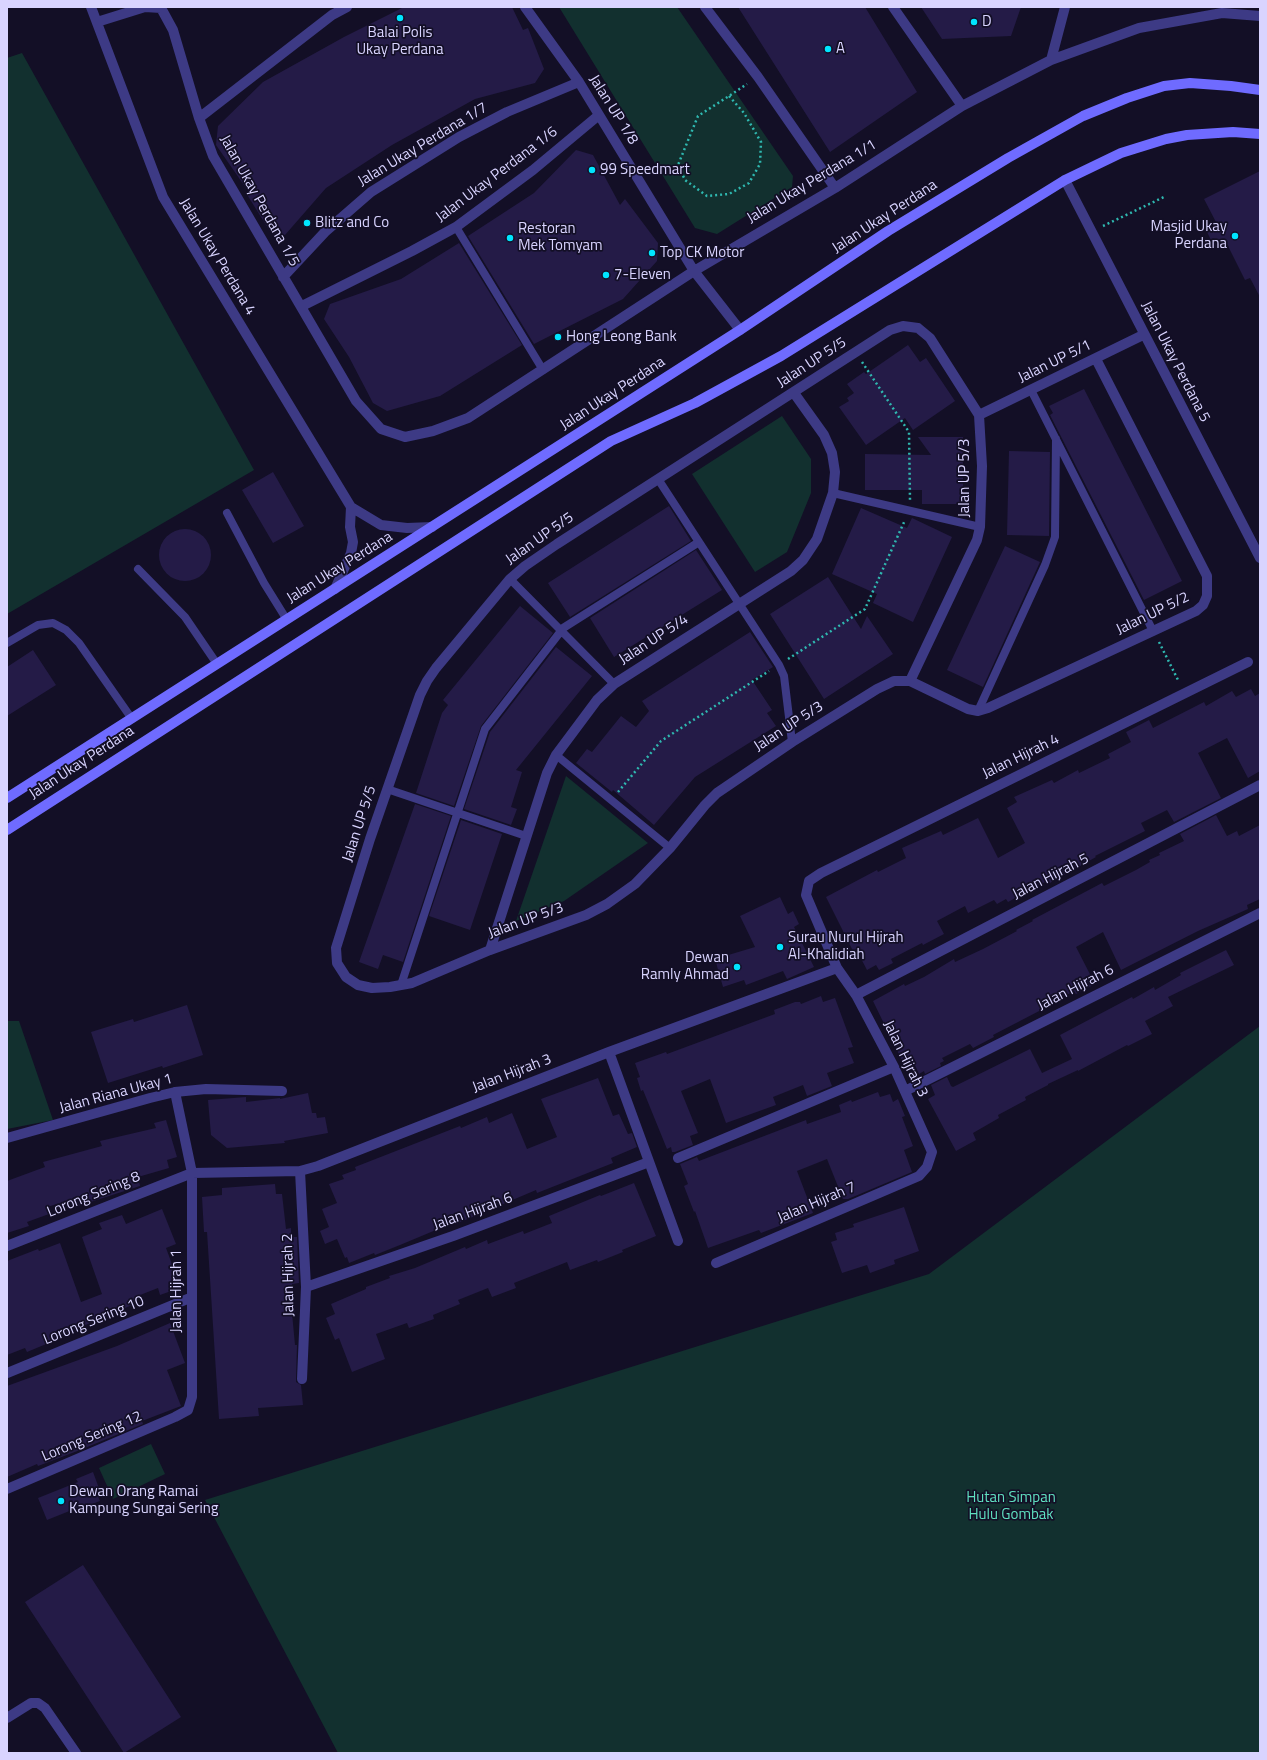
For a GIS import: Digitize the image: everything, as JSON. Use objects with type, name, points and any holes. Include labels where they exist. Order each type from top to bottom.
[{"type":"street","name":"Jalan Ukay Perdana 4","points":[[91,7],[163,197],[352,507],[381,525],[408,528],[432,527]]},
{"type":"street","name":"Jalan Ukay Perdana 1/5","points":[[97,22],[144,7],[161,8],[173,30],[199,118],[213,156],[283,277],[302,306],[356,401],[381,429],[405,437]]},
{"type":"street","points":[[199,118],[332,15],[347,7]]},
{"type":"street","name":"Jalan UP 1/8","points":[[525,7],[579,82],[694,271],[740,330]]},
{"type":"street","points":[[705,7],[758,77],[835,188]]},
{"type":"street","points":[[893,7],[962,106]]},
{"type":"street","points":[[1052,60],[1065,7]]},
{"type":"street","name":"Jalan Ukay Perdana 1/1","points":[[405,437],[433,431],[468,418],[694,271],[835,188],[962,106],[1052,60],[1140,28],[1223,10],[1260,16]]},
{"type":"street","name":"Jalan Ukay Perdana 1/7","points":[[283,277],[325,232],[371,192],[459,137],[507,112],[579,82]]},
{"type":"street","name":"Jalan Ukay Perdana","points":[[7,798],[740,330],[895,227],[1008,158],[1083,116],[1127,98],[1164,86],[1190,84],[1231,86],[1260,90]]},
{"type":"street","name":"Jalan Ukay Perdana 1/6","points":[[302,306],[412,251],[456,227],[534,170],[600,115]]},
{"type":"street","name":"Jalan Ukay Perdana","points":[[7,830],[611,441],[695,404],[781,356],[1065,180],[1121,153],[1166,139],[1187,135],[1233,132],[1260,134]]},
{"type":"street","name":"Jalan Ukay Perdana 5","points":[[1065,180],[1260,558]]},
{"type":"street","name":"Jalan UP 5/5","points":[[346,977],[336,963],[336,948],[399,758],[408,726],[427,681],[510,579],[525,566],[557,544],[890,330],[903,326]]},
{"type":"street","name":"Jalan UP 5/3","points":[[346,977],[358,985],[372,988],[390,987],[412,983],[490,950],[586,915],[607,904],[635,884],[670,848],[705,805],[718,793],[792,742],[876,689],[894,681],[910,681],[977,540],[980,527],[982,466],[979,415],[930,338],[918,328],[903,326]]},
{"type":"street","name":"Jalan UP 5/1","points":[[979,415],[1096,359],[1144,334]]},
{"type":"street","name":"Jalan UP 5/2","points":[[978,711],[988,708],[1196,611],[1203,605],[1207,596],[1207,576],[1096,359]]},
{"type":"street","name":"Jalan UP 5/4","points":[[490,950],[547,773],[556,756],[597,700],[614,684],[791,571],[803,560],[817,539],[833,492],[835,472],[832,453],[824,435],[794,393]]},
{"type":"street","points":[[335,589],[351,553],[353,542],[350,527],[352,507]]},
{"type":"street","name":"Jalan Hijrah 4","points":[[809,881],[821,873],[1248,662]]},
{"type":"street","points":[[910,681],[968,709],[978,711]]},
{"type":"street","name":"Jalan Hijrah 5","points":[[856,995],[1260,785]]},
{"type":"street","name":"Jalan Hijrah 3","points":[[809,881],[806,895],[837,968],[856,995],[894,1067],[932,1152],[927,1167]]},
{"type":"street","name":"Jalan Hijrah 6","points":[[905,1091],[1260,912]]},
{"type":"street","name":"Jalan Hijrah 3","points":[[192,1173],[300,1170],[318,1166],[609,1052],[837,968]]},
{"type":"street","points":[[609,1052],[678,1240]]},
{"type":"street","points":[[678,1158],[894,1067]]},
{"type":"street","name":"Jalan Riana Ukay 1","points":[[7,1138],[175,1092],[206,1089],[282,1091]]},
{"type":"street","name":"Jalan Hijrah 1","points":[[175,1092],[192,1173],[192,1397],[188,1410]]},
{"type":"street","name":"Jalan Hijrah 6","points":[[306,1287],[453,1236],[649,1162]]},
{"type":"street","name":"Jalan Hijrah 7","points":[[716,1263],[919,1176],[927,1167]]},
{"type":"street","name":"Jalan Hijrah 2","points":[[300,1170],[306,1287],[302,1379]]},
{"type":"street","name":"Lorong Sering 8","points":[[7,1246],[192,1173]]},
{"type":"street","name":"Lorong Sering 10","points":[[7,1372],[192,1297]]},
{"type":"street","name":"Lorong Sering 12","points":[[7,1489],[175,1417],[188,1410]]},
{"type":"street","points":[[7,1718],[31,1703],[38,1703],[45,1708],[76,1753]]},
{"type":"lane","points":[[456,227],[543,370]]},
{"type":"lane","points":[[1031,390],[1153,631]]},
{"type":"lane","points":[[978,711],[1046,564],[1055,538],[1056,439]]},
{"type":"lane","points":[[658,480],[779,665],[784,676],[792,742]]},
{"type":"lane","points":[[833,492],[980,527]]},
{"type":"lane","points":[[227,513],[264,583],[287,620]]},
{"type":"lane","points":[[401,985],[485,729],[560,630],[699,542]]},
{"type":"lane","points":[[138,569],[185,618],[217,664]]},
{"type":"lane","points":[[510,579],[614,684]]},
{"type":"lane","points":[[7,643],[38,625],[53,623],[66,630],[79,643],[132,719]]},
{"type":"lane","points":[[556,756],[670,848]]},
{"type":"lane","points":[[388,789],[526,836]]},
{"type":"path","points":[[729,96],[744,113],[761,142],[760,164],[748,183],[729,194],[707,196],[685,180],[678,165],[698,116],[758,77]]},
{"type":"path","points":[[1092,232],[1164,197]]},
{"type":"path","points":[[611,800],[661,741],[865,609],[910,511],[909,432],[856,353]]},
{"type":"path","points":[[1153,631],[1184,693]]},
{"type":"green space","points":[[559,7],[677,7],[793,176],[792,187],[717,234],[695,228]]},
{"type":"green space","points":[[22,53],[254,470],[7,614],[7,58]]},
{"type":"green space","points":[[782,416],[811,459],[811,493],[787,552],[755,572],[692,474]]},
{"type":"green space","points":[[566,776],[648,843],[564,901],[516,921]]},
{"type":"green space","points":[[7,1021],[19,1021],[53,1120],[7,1129]]},
{"type":"green space","name":"Hutan Simpan Hulu Gombak","points":[[1260,1026],[1260,1753],[338,1753],[205,1500],[929,1274]]},
{"type":"green space","points":[[151,1444],[165,1474],[113,1499],[99,1468]]},
{"type":"building","points":[[404,7],[512,7],[523,30],[528,28],[544,69],[535,83],[475,99],[392,145],[326,188],[285,235],[271,233],[246,193],[248,191],[216,145],[218,126],[263,82],[344,37]]},
{"type":"building","name":"A","points":[[738,7],[865,7],[917,92],[830,152]]},
{"type":"building","name":"D","points":[[921,7],[1021,7],[1011,36],[942,39]]},
{"type":"building","points":[[576,150],[593,155],[620,205],[625,199],[658,243],[657,261],[623,299],[534,344],[468,236],[534,193]]},
{"type":"building","name":"Masjid Ukay Perdana","points":[[1260,171],[1260,297],[1250,278],[1245,280],[1226,242],[1215,248],[1206,230],[1217,224],[1204,199]]},
{"type":"building","points":[[459,243],[522,345],[440,396],[387,411],[373,403],[349,357],[324,319],[330,304],[401,279]]},
{"type":"building","points":[[908,345],[920,362],[926,358],[955,401],[913,430],[905,418],[866,445],[839,407],[849,401],[847,398],[854,393],[847,384],[864,372],[866,374]]},
{"type":"building","points":[[1084,389],[1182,581],[1144,600],[1050,415],[1053,413],[1049,406]]},
{"type":"building","points":[[918,437],[963,437],[963,504],[922,504],[922,490],[865,490],[865,454],[931,455]]},
{"type":"building","points":[[1009,451],[1050,452],[1049,536],[1007,535]]},
{"type":"building","points":[[273,472],[304,526],[273,543],[242,490]]},
{"type":"building","points":[[669,506],[691,541],[570,617],[548,583]]},
{"type":"building","points":[[861,508],[907,528],[912,518],[952,537],[913,622],[873,603],[877,594],[832,574]]},
{"type":"building","points":[[180,529],[190,529],[204,536],[211,550],[211,560],[204,574],[190,581],[180,581],[170,577],[163,570],[159,560],[159,550],[163,540],[170,533]]},
{"type":"building","points":[[1005,546],[1040,562],[983,687],[947,670]]},
{"type":"building","points":[[696,550],[722,590],[614,657],[590,618]]},
{"type":"building","points":[[828,577],[861,629],[867,616],[893,654],[824,699],[770,614]]},
{"type":"building","points":[[520,606],[553,633],[481,726],[454,806],[416,793],[442,713],[448,705],[443,700]]},
{"type":"building","points":[[750,632],[773,667],[752,680],[772,710],[767,713],[776,726],[695,777],[654,825],[613,790],[612,792],[576,763],[587,749],[592,752],[621,716],[636,727],[649,711],[642,701]]},
{"type":"building","points":[[556,647],[592,676],[516,770],[522,772],[511,807],[517,809],[511,825],[464,809],[490,732]]},
{"type":"building","points":[[33,650],[56,685],[7,716],[7,667]]},
{"type":"building","points":[[1251,689],[1255,696],[1260,693],[1260,771],[1248,778],[1227,738],[1198,753],[1221,798],[1174,822],[1167,810],[1141,823],[1145,831],[1095,856],[1096,857],[1048,884],[1047,881],[1008,902],[1006,899],[997,904],[994,900],[968,913],[965,906],[937,921],[944,934],[923,945],[922,943],[891,959],[893,963],[879,970],[876,965],[867,970],[856,949],[853,951],[826,897],[877,870],[878,872],[906,858],[902,848],[941,831],[943,835],[978,818],[998,858],[1025,843],[1007,808],[1017,802],[1014,797],[1052,780],[1054,783],[1078,770],[1079,773],[1110,758],[1108,754],[1131,742],[1126,732],[1149,720],[1153,728],[1204,702],[1206,706],[1232,691],[1236,697]]},
{"type":"building","points":[[415,804],[451,816],[403,962],[383,955],[378,969],[359,962]]},
{"type":"building","points":[[1216,815],[1227,836],[1237,831],[1239,836],[1260,825],[1260,899],[1247,905],[1248,909],[1198,931],[1121,970],[1103,932],[1076,947],[1095,984],[1076,994],[1074,991],[993,1035],[994,1037],[973,1048],[970,1044],[942,1058],[944,1061],[940,1063],[941,1066],[925,1074],[924,1071],[919,1074],[915,1065],[906,1069],[873,1001],[904,984],[905,986],[924,977],[954,959],[955,962],[983,949],[1017,931],[1016,930],[1033,921],[1032,920],[1102,883],[1104,886],[1136,870],[1150,862],[1149,860],[1160,855],[1159,853],[1184,841],[1180,834]]},
{"type":"building","points":[[461,820],[502,834],[470,930],[429,916]]},
{"type":"building","name":"Surau Nurul Hijrah Al-Khalidiah","points":[[780,897],[788,914],[793,911],[799,924],[794,927],[814,967],[787,979],[783,971],[746,985],[744,980],[723,987],[715,959],[755,947],[740,916]]},
{"type":"building","points":[[1226,950],[1234,965],[1168,997],[1173,1006],[1145,1021],[1152,1034],[1128,1046],[1127,1045],[1078,1071],[1048,1084],[1025,1097],[1026,1100],[998,1115],[999,1118],[973,1133],[976,1140],[956,1151],[928,1099],[935,1095],[931,1085],[947,1077],[951,1086],[953,1087],[1030,1049],[1042,1073],[1072,1059],[1060,1035],[1132,997],[1133,999],[1154,987],[1155,990],[1181,975],[1180,973]]},
{"type":"building","points":[[821,996],[823,1002],[835,998],[853,1047],[848,1048],[854,1063],[827,1073],[832,1086],[807,1096],[803,1085],[773,1097],[776,1105],[726,1123],[710,1079],[681,1091],[698,1133],[690,1136],[693,1145],[675,1152],[672,1152],[671,1147],[667,1149],[643,1090],[641,1091],[637,1078],[640,1077],[635,1063],[666,1052],[667,1054],[775,1014],[774,1010],[795,1002],[800,1002],[801,1004]]},
{"type":"building","points":[[187,1005],[203,1055],[108,1083],[91,1032],[133,1019],[134,1022]]},
{"type":"building","points":[[598,1078],[613,1116],[619,1114],[628,1134],[632,1133],[637,1147],[611,1158],[613,1163],[537,1193],[536,1190],[456,1224],[455,1222],[375,1255],[374,1253],[349,1263],[347,1257],[345,1258],[337,1239],[325,1244],[320,1231],[329,1227],[322,1209],[337,1203],[329,1184],[344,1179],[342,1175],[356,1170],[355,1167],[460,1126],[461,1128],[487,1117],[489,1123],[512,1113],[527,1149],[557,1137],[541,1099]]},
{"type":"building","points":[[878,1092],[880,1097],[890,1094],[893,1102],[898,1099],[905,1116],[902,1117],[913,1146],[904,1150],[912,1172],[848,1199],[843,1199],[827,1159],[797,1171],[813,1213],[761,1233],[759,1230],[708,1248],[695,1211],[694,1212],[684,1186],[688,1184],[680,1164],[697,1157],[699,1161],[806,1120],[807,1124],[841,1112],[839,1105],[851,1100],[852,1102]]},
{"type":"building","points":[[308,1093],[312,1113],[316,1113],[317,1118],[325,1117],[328,1133],[284,1141],[285,1143],[227,1148],[211,1135],[208,1100],[246,1097],[246,1102],[280,1099]]},
{"type":"building","points":[[166,1120],[177,1157],[167,1160],[169,1168],[138,1177],[140,1186],[72,1208],[70,1200],[47,1207],[49,1214],[27,1222],[29,1226],[7,1233],[7,1181],[45,1167],[43,1162],[102,1146],[100,1141],[156,1128],[154,1123]]},
{"type":"building","points":[[634,1183],[656,1236],[598,1262],[597,1260],[570,1270],[567,1262],[514,1283],[516,1288],[492,1297],[488,1288],[458,1300],[460,1304],[433,1315],[434,1319],[409,1328],[407,1323],[376,1334],[385,1359],[352,1372],[339,1338],[335,1340],[326,1318],[335,1314],[331,1304],[366,1289],[366,1287],[390,1278],[389,1276],[415,1268],[465,1247],[466,1249],[487,1240],[488,1244],[523,1231],[524,1234],[552,1223],[549,1216]]},
{"type":"building","points":[[275,1184],[276,1194],[282,1194],[286,1229],[291,1228],[291,1237],[297,1237],[299,1283],[292,1284],[295,1313],[292,1313],[295,1345],[297,1345],[296,1382],[301,1385],[303,1405],[258,1408],[259,1416],[219,1419],[207,1232],[204,1232],[202,1197],[222,1195],[222,1188]]},
{"type":"building","points":[[904,1207],[919,1251],[894,1260],[895,1264],[870,1273],[867,1265],[842,1273],[831,1242],[837,1240],[835,1233],[854,1227],[853,1224]]},
{"type":"building","points":[[162,1209],[176,1244],[166,1248],[179,1283],[173,1285],[174,1290],[160,1295],[158,1288],[135,1297],[137,1303],[50,1341],[51,1342],[27,1352],[25,1348],[7,1355],[7,1261],[38,1249],[39,1251],[60,1243],[81,1302],[102,1294],[82,1237],[102,1229],[99,1223],[122,1215],[126,1224]]},
{"type":"building","points":[[170,1323],[185,1363],[167,1370],[181,1406],[142,1421],[143,1424],[80,1450],[38,1466],[37,1464],[7,1477],[7,1386],[117,1346]]},
{"type":"building","name":"Dewan Orang Ramai Kampung Sungai Sering","points":[[93,1472],[100,1491],[96,1492],[100,1501],[87,1506],[87,1504],[47,1520],[38,1498],[78,1482],[76,1479]]},
{"type":"building","points":[[83,1565],[181,1717],[124,1753],[25,1602]]},
{"type":"place","name":"Balai Polis Ukay Perdana","points":[[400,18]]},
{"type":"place","name":"D","points":[[974,22]]},
{"type":"place","name":"A","points":[[828,49]]},
{"type":"place","name":"99 Speedmart","points":[[592,170]]},
{"type":"place","name":"Blitz and Co","points":[[307,223]]},
{"type":"place","name":"Masjid Ukay Perdana","points":[[1235,236]]},
{"type":"place","name":"Restoran Mek Tomyam","points":[[510,238]]},
{"type":"place","name":"Top CK Motor","points":[[652,253]]},
{"type":"place","name":"7-Eleven","points":[[606,275]]},
{"type":"place","name":"Hong Leong Bank","points":[[558,337]]},
{"type":"place","name":"Surau Nurul Hijrah Al-Khalidiah","points":[[780,947]]},
{"type":"place","name":"Dewan Ramly Ahmad","points":[[737,967]]},
{"type":"place","name":"Dewan Orang Ramai Kampung Sungai Sering","points":[[61,1501]]}]
